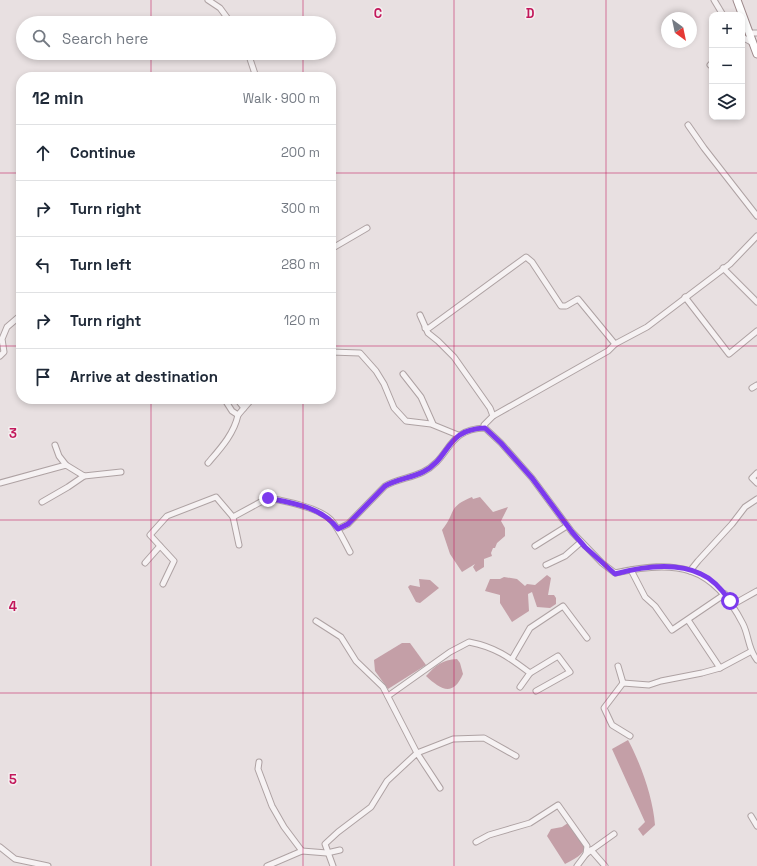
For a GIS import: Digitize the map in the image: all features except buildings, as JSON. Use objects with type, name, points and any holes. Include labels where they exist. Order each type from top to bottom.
[{"type":"highway","points":[[737,0],[739,12]]},
{"type":"highway","points":[[745,38],[753,44],[757,54]]},
{"type":"street","points":[[208,0],[220,8],[226,16]]},
{"type":"street","points":[[714,0],[721,12]]},
{"type":"street","points":[[745,37],[757,33]]},
{"type":"street","points":[[250,60],[254,72]]},
{"type":"street","points":[[688,125],[757,216]]},
{"type":"street","points":[[336,246],[367,228]]},
{"type":"street","points":[[485,428],[484,425],[493,416],[608,351],[615,344],[647,327],[723,268],[748,247],[757,236]]},
{"type":"street","points":[[426,328],[429,328],[526,258],[532,262],[561,306],[566,306],[578,298],[615,344]]},
{"type":"street","points":[[723,268],[757,302]]},
{"type":"street","points":[[686,296],[729,354],[757,331]]},
{"type":"street","points":[[420,315],[428,333],[438,340],[454,357],[490,408],[493,416]]},
{"type":"street","points":[[0,356],[4,352],[2,339],[7,327],[16,319]]},
{"type":"street","points":[[336,352],[360,352],[376,371],[384,384],[394,408],[406,420],[433,424],[458,435]]},
{"type":"street","points":[[403,374],[421,397],[433,424]]},
{"type":"street","points":[[228,404],[232,411],[238,415]]},
{"type":"street","points":[[241,404],[244,408]]},
{"type":"street","points":[[208,463],[236,426],[238,415],[248,404]]},
{"type":"street","points":[[338,529],[348,524],[385,486],[392,482],[423,472],[440,457],[458,435],[470,429],[485,428],[501,443],[532,478],[567,526],[581,542],[615,574],[631,570],[664,568],[690,571],[708,578],[725,594],[732,605],[744,626],[750,652],[757,660]]},
{"type":"street","points":[[55,445],[59,456],[66,465],[84,476]]},
{"type":"street","points":[[0,483],[66,465]]},
{"type":"street","points":[[42,502],[68,488],[84,476],[121,472]]},
{"type":"street","points":[[757,473],[752,478],[757,484]]},
{"type":"street","points":[[163,584],[174,561],[150,535],[167,516],[216,497],[233,517],[239,545]]},
{"type":"street","points":[[233,517],[268,498],[305,507],[326,515],[338,529],[350,552]]},
{"type":"street","points":[[690,571],[698,560],[732,524],[745,507],[757,500]]},
{"type":"street","points":[[535,546],[567,526]]},
{"type":"street","points":[[546,565],[565,556],[581,542]]},
{"type":"street","points":[[145,562],[160,546]]},
{"type":"street","points":[[631,570],[645,597],[655,606],[672,630],[725,594]]},
{"type":"street","points":[[732,605],[757,590]]},
{"type":"street","points":[[512,659],[530,628],[562,606],[587,638]]},
{"type":"street","points":[[688,620],[720,668]]},
{"type":"street","points":[[316,621],[341,637],[356,661],[384,687],[417,753],[440,788]]},
{"type":"street","points":[[388,696],[450,652],[469,642],[488,646],[512,659],[530,673]]},
{"type":"street","points":[[623,683],[649,685],[661,681],[681,678],[720,668],[750,652]]},
{"type":"street","points":[[520,687],[530,673],[558,656],[570,672],[536,691]]},
{"type":"street","points":[[618,666],[623,683]]},
{"type":"street","points":[[623,683],[604,708],[612,725],[630,736]]},
{"type":"street","points":[[333,866],[325,844],[338,832],[371,807],[387,781],[417,753],[453,739],[484,738],[516,756]]},
{"type":"street","points":[[260,762],[258,769],[272,806],[284,827],[302,851]]},
{"type":"street","points":[[476,842],[530,823],[558,805],[587,846],[586,854]]},
{"type":"street","points":[[751,816],[757,826]]},
{"type":"street","points":[[577,866],[586,854],[614,834]]},
{"type":"street","points":[[0,847],[15,859],[48,866]]},
{"type":"street","points":[[267,866],[302,851],[327,852],[340,850]]},
{"type":"street","points":[[591,850],[605,866]]},
{"type":"shaded area","points":[[472,497],[473,499],[480,497],[493,512],[508,507],[501,521],[505,528],[505,536],[497,543],[495,548],[493,548],[491,553],[492,556],[484,559],[484,567],[476,572],[473,567],[475,564],[462,572],[450,554],[442,530],[455,507]]},
{"type":"shaded area","points":[[547,575],[551,578],[548,595],[554,595],[556,598],[556,604],[550,608],[537,607],[532,592],[528,594],[529,611],[512,622],[500,603],[500,595],[485,591],[490,579],[500,579],[504,577],[517,579],[525,586],[527,584],[535,585]]},
{"type":"shaded area","points":[[419,579],[430,580],[439,588],[420,603],[416,602],[408,587],[410,585],[420,587]]},
{"type":"shaded area","points":[[402,643],[410,643],[426,665],[388,689],[375,671],[374,660]]},
{"type":"shaded area","points":[[457,659],[460,663],[463,674],[455,686],[446,689],[442,688],[426,676],[440,664]]},
{"type":"shaded area","points":[[628,740],[646,781],[654,815],[655,825],[643,836],[638,829],[645,822],[612,749]]},
{"type":"shaded area","points":[[568,823],[582,842],[584,850],[575,859],[565,864],[547,836],[551,829],[562,827]]},
{"type":"route","points":[[268,498],[305,507],[326,515],[338,529],[348,524],[385,486],[392,482],[423,472],[431,466],[458,435],[470,429],[485,428],[501,443],[532,478],[557,514],[585,547],[615,574],[646,568],[685,569],[708,578],[725,594],[730,601]]}]
